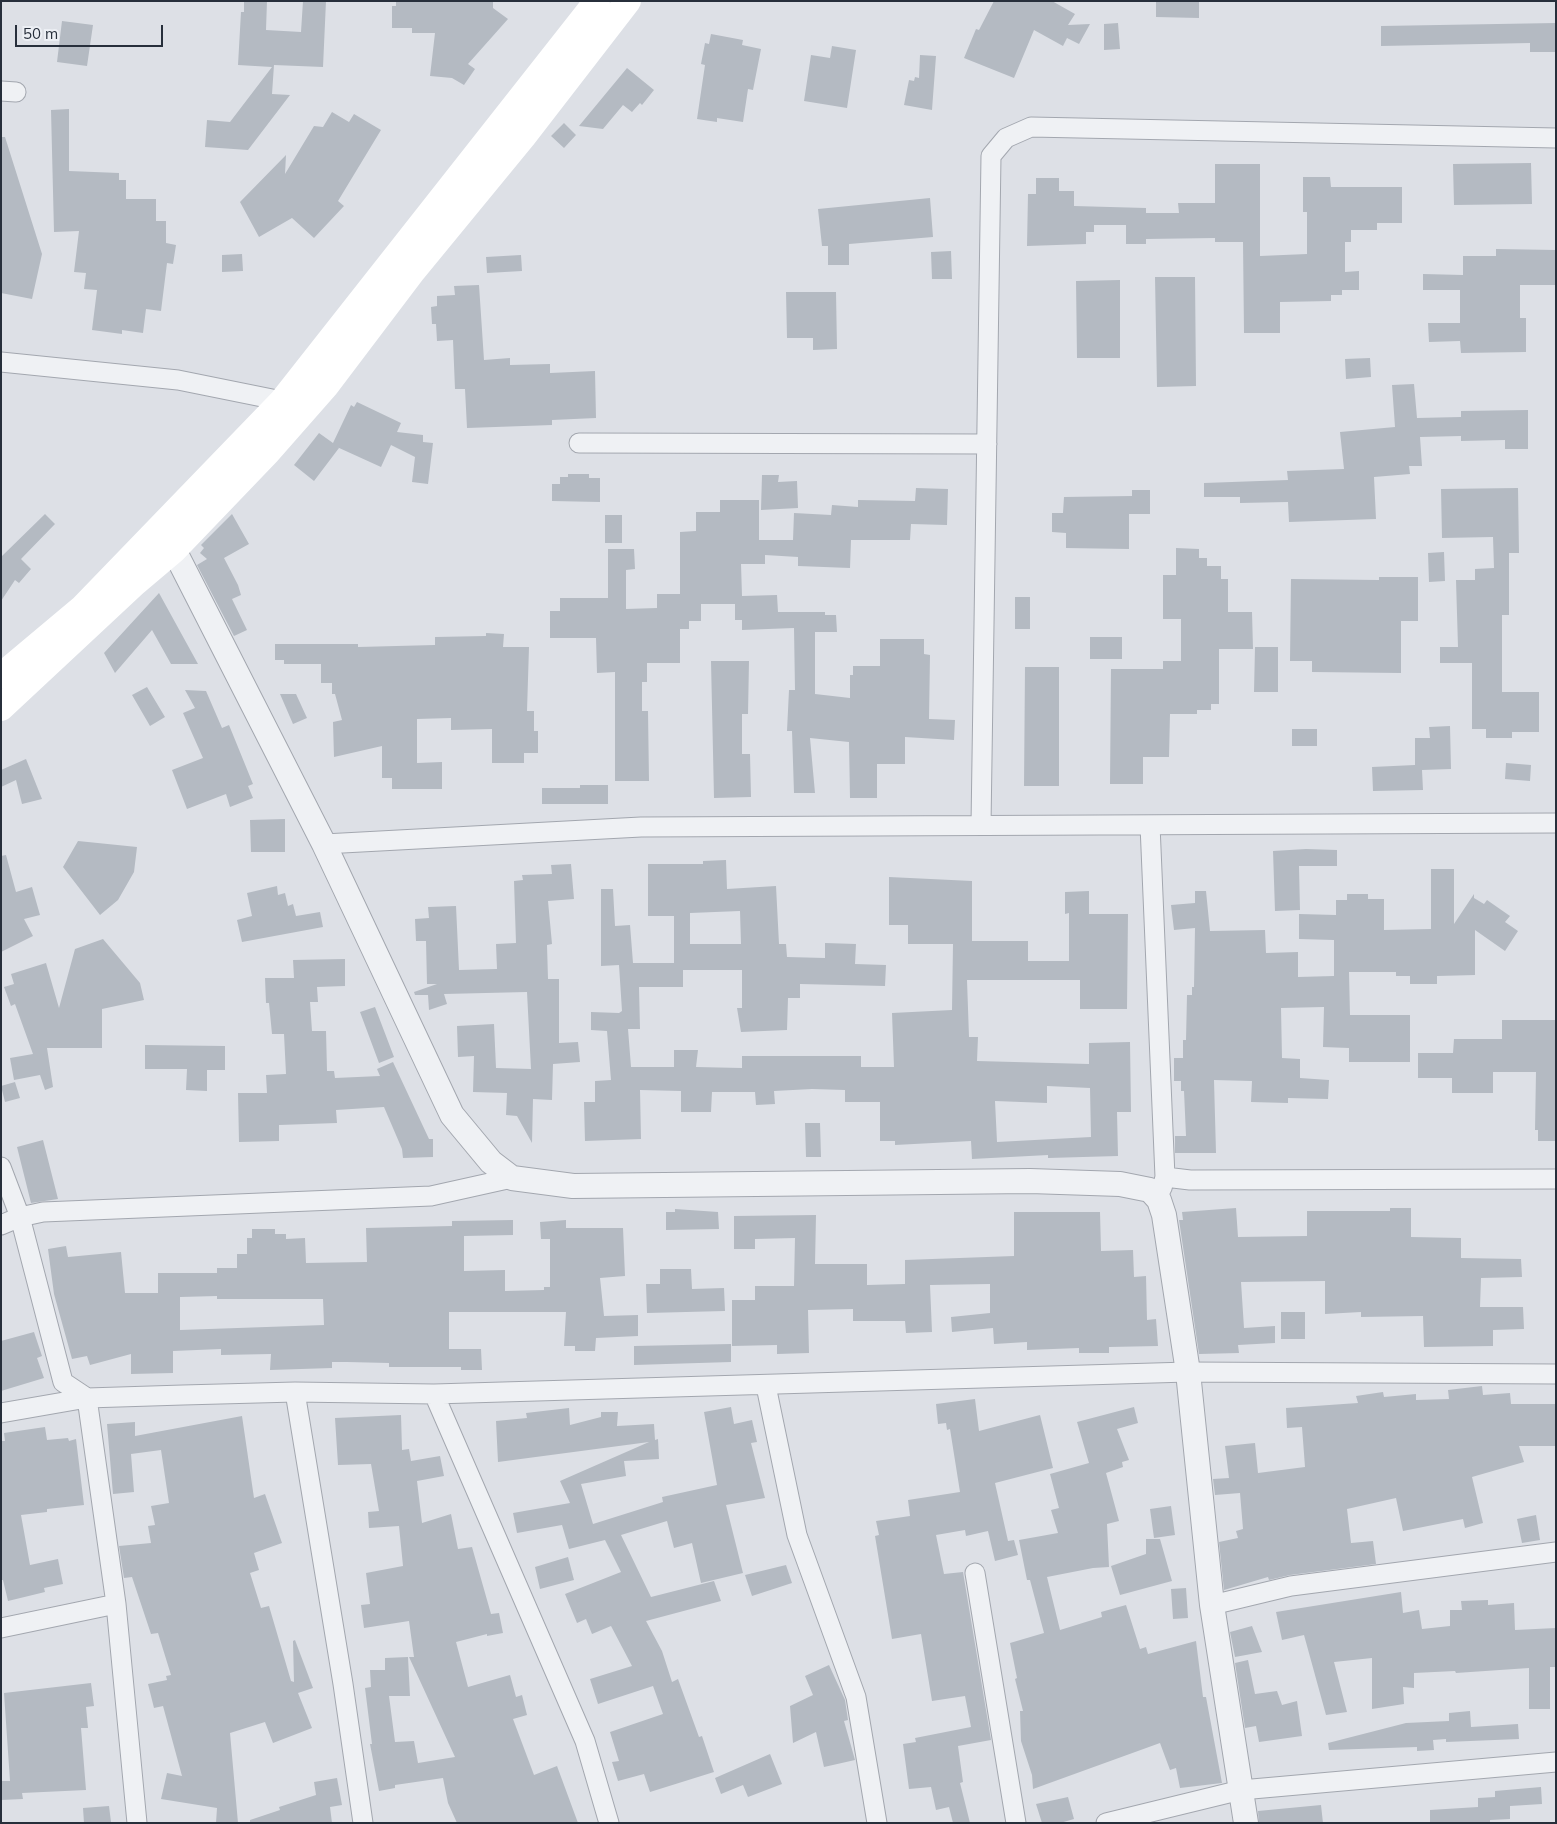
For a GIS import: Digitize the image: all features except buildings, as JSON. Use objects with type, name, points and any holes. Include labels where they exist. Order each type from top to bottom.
[{"type":"main road","points":[[1,676],[82,608],[282,401],[597,1]]},
{"type":"main road","points":[[1,708],[135,583],[174,550],[268,452],[326,386],[413,271],[523,137],[628,1]]},
{"type":"street","points":[[981,825],[991,156],[1006,138],[1031,128],[1556,138]]},
{"type":"street","points":[[1,362],[178,380],[282,401]]},
{"type":"street","points":[[579,443],[987,444]]},
{"type":"street","points":[[160,529],[174,550],[324,844],[452,1115],[491,1162],[512,1178]]},
{"type":"street","points":[[324,844],[641,827],[1556,823]]},
{"type":"street","points":[[1150,825],[1165,1177],[1159,1200]]},
{"type":"street","points":[[1,1167],[20,1217],[63,1382],[87,1398],[116,1604],[137,1823]]},
{"type":"street","points":[[1165,1177],[1190,1180],[1556,1179]]},
{"type":"street","points":[[1,1225],[20,1217],[43,1212],[431,1196],[512,1178],[573,1186],[1020,1181],[1120,1184],[1150,1190],[1159,1200],[1164,1215],[1188,1372],[1212,1605],[1246,1823]]},
{"type":"street","points":[[1,1413],[87,1398],[295,1392],[434,1394],[766,1386],[1188,1372],[1556,1374]]},
{"type":"street","points":[[766,1386],[797,1535],[856,1697],[877,1823]]},
{"type":"street","points":[[295,1392],[343,1684],[363,1823]]},
{"type":"street","points":[[434,1394],[584,1741],[609,1823]]},
{"type":"street","points":[[1212,1605],[1290,1586],[1556,1552]]},
{"type":"street","points":[[975,1573],[1016,1823]]},
{"type":"street","points":[[1,1628],[116,1604]]},
{"type":"street","points":[[1106,1823],[1241,1790],[1556,1762]]}]
